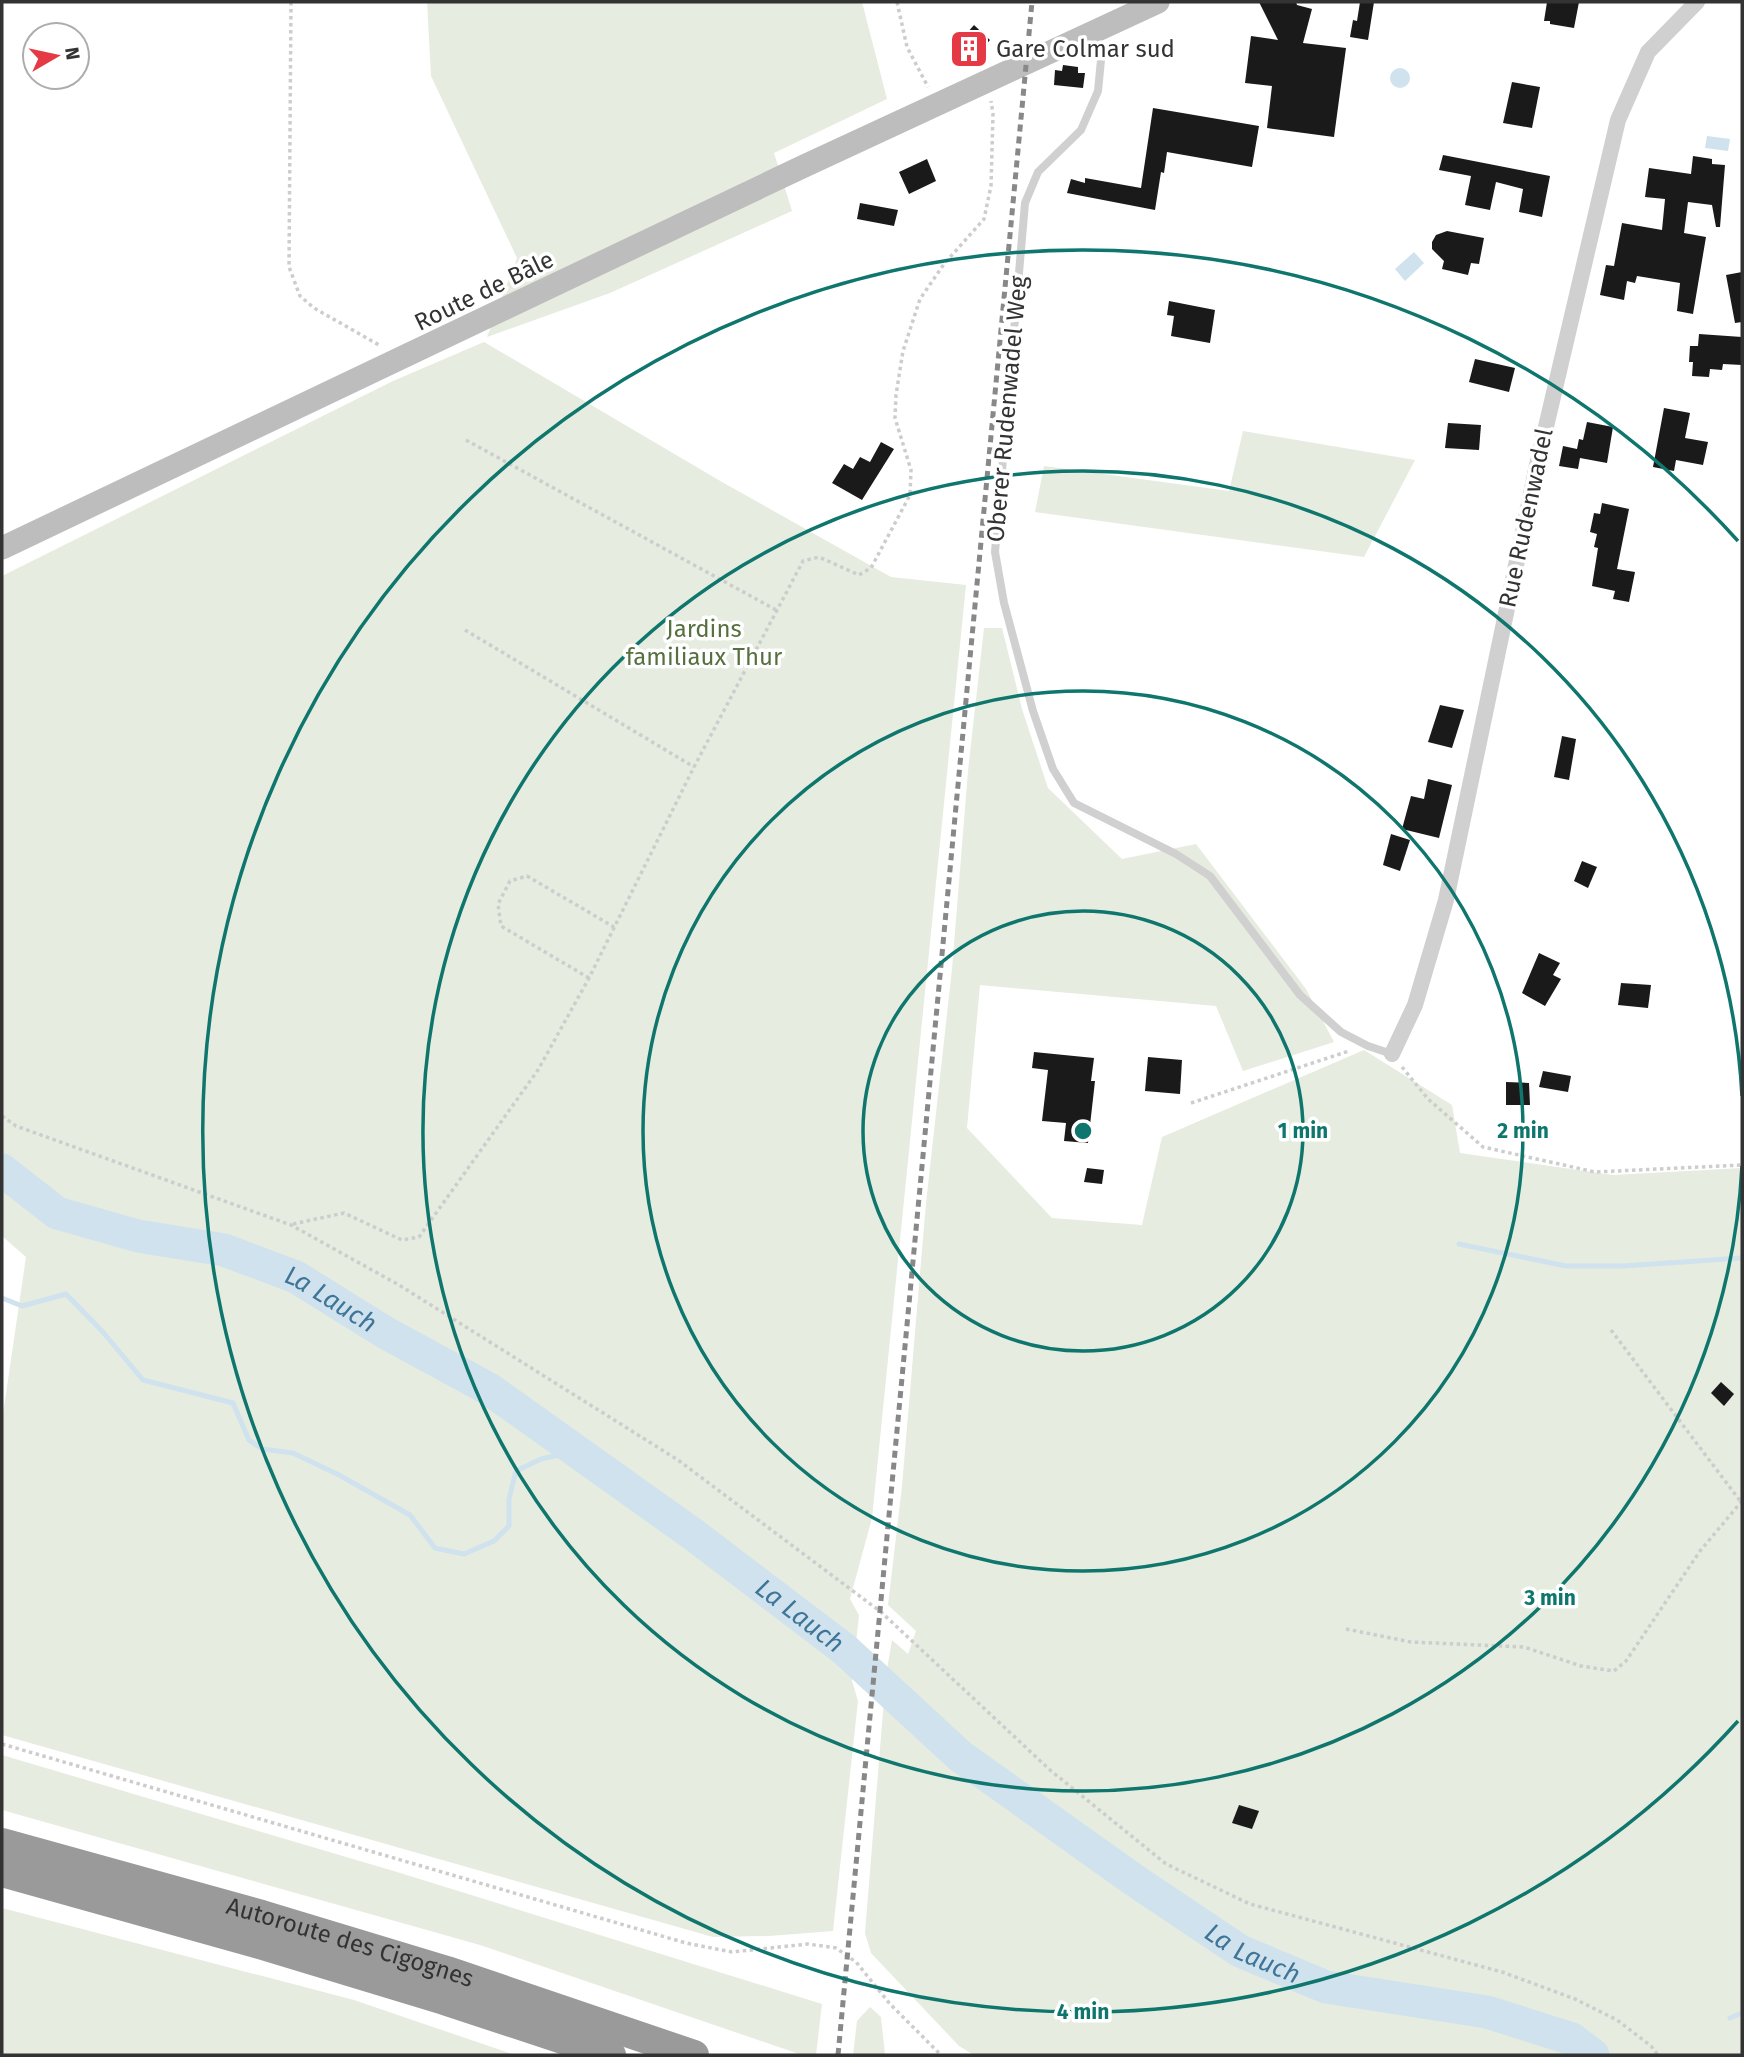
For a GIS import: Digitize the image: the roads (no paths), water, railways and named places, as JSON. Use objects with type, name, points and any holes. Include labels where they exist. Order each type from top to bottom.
[{"type":"highway","name":"Autoroute des Cigognes","points":[[2,1843],[249,1911],[447,1971],[694,2055]]},
{"type":"highway","name":"Autoroute des Cigognes","points":[[2,1872],[256,1942],[611,2055]]},
{"type":"main road","name":"Route de Bâle","points":[[2,548],[1158,2]]},
{"type":"street","name":"Rue Rudenwadel","points":[[1392,1054],[1415,1005],[1446,900],[1537,465],[1618,120],[1648,52],[1697,2]]},
{"type":"lane","name":"Oberer Rudenwadel Weg","points":[[1093,33],[1101,60],[1098,91],[1081,130],[1038,172],[1025,203],[995,552],[1004,603],[1029,698],[1053,769],[1074,803],[1176,854],[1210,876],[1300,995],[1341,1032],[1368,1046],[1392,1054]]},
{"type":"water","points":[[1400,68],[1407,71],[1410,78],[1407,85],[1400,88],[1393,85],[1390,78],[1393,71]]},
{"type":"water","points":[[1707,136],[1730,139],[1728,151],[1705,148]]},
{"type":"water","points":[[1414,252],[1424,263],[1405,281],[1395,269]]},
{"type":"waterway","name":"La Lauch","points":[[2,1170],[57,1213],[138,1236],[224,1250],[296,1277],[386,1333],[489,1389],[694,1535],[844,1649],[960,1756],[1134,1880],[1240,1951],[1326,1987],[1487,2012],[1572,2039],[1593,2055]]},
{"type":"waterway","points":[[1459,1244],[1566,1266],[1623,1266],[1742,1258]]},
{"type":"waterway","points":[[2,1298],[22,1306],[66,1294],[102,1331],[143,1380],[233,1403],[249,1440],[262,1449],[293,1453],[410,1515],[435,1548],[464,1554],[494,1541],[509,1526],[509,1499],[516,1471],[541,1459],[577,1451]]},
{"type":"waterway","points":[[1730,2018],[1742,2013]]},
{"type":"railway","points":[[838,2055],[1032,2]]},
{"type":"place","name":"Gare Colmar sud","points":[[969,49]]},
{"type":"park label","name":"Jardins familiaux Thur","points":[[704,643]]}]
